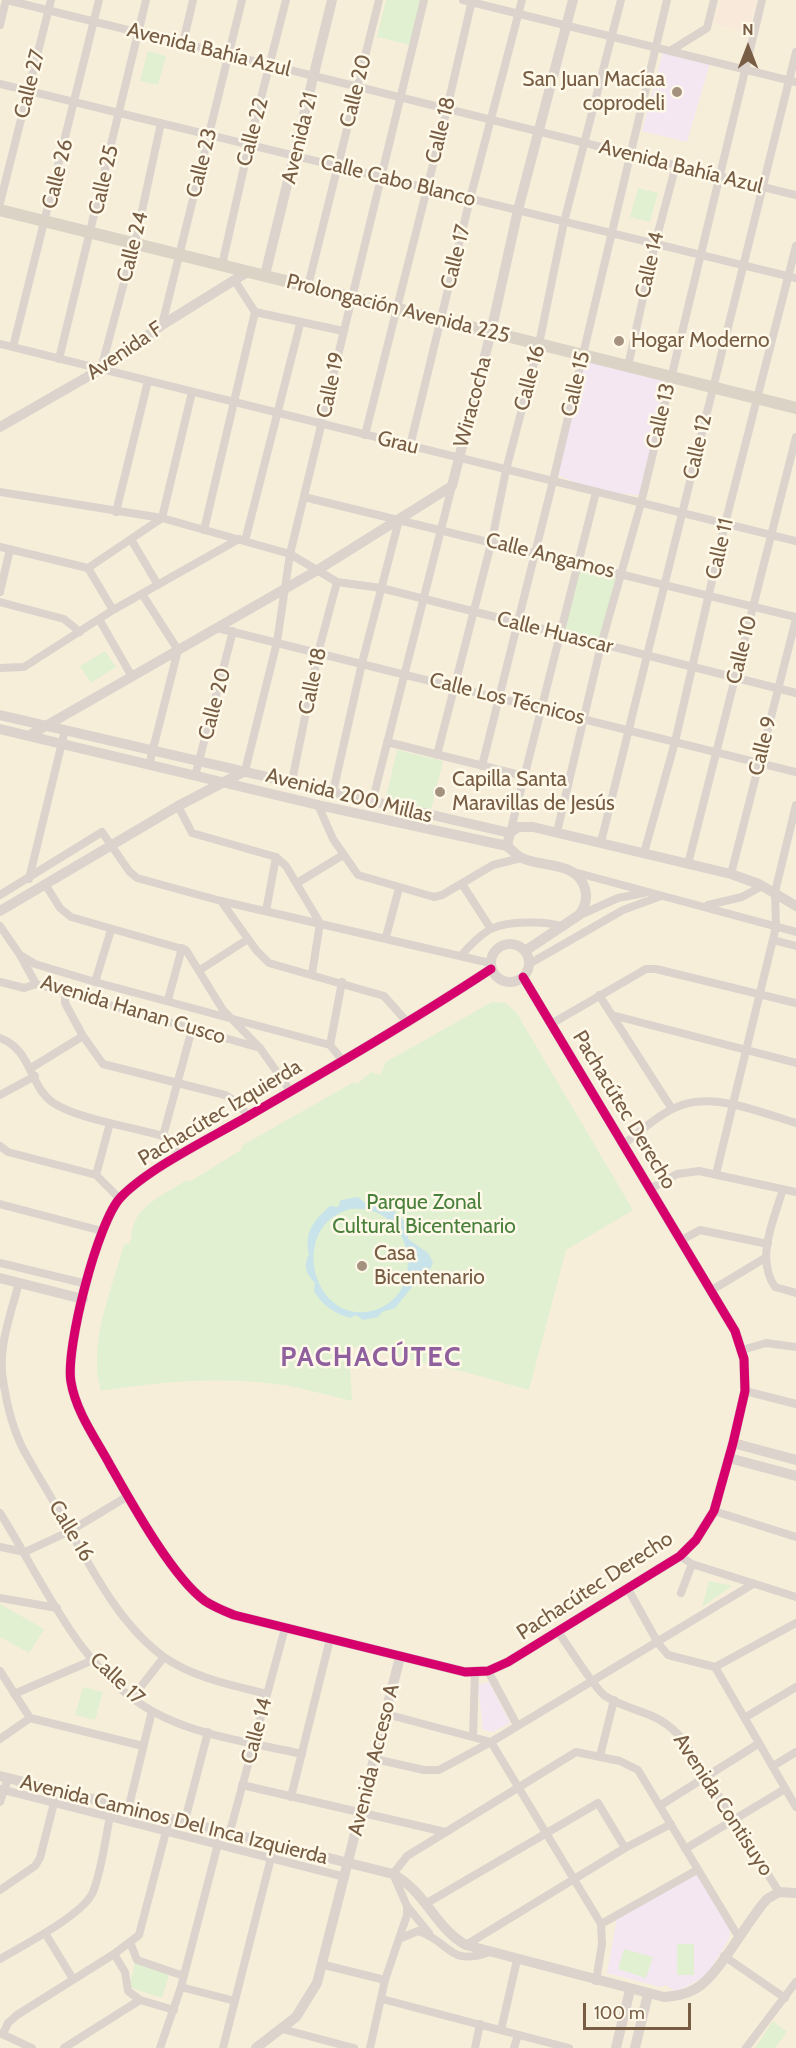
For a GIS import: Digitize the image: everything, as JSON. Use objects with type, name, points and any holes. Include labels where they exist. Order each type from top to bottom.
[{"type":"main road","name":"Prolongación Avenida 225","points":[[0,210],[796,408]]},
{"type":"street","name":"Avenida Bahía Azul","points":[[6,0],[796,195]]},
{"type":"street","points":[[0,25],[6,0]]},
{"type":"street","name":"Calle 27","points":[[0,203],[51,0]]},
{"type":"street","name":"Calle 26","points":[[13,347],[76,102],[99,0]]},
{"type":"street","name":"Calle 25","points":[[59,359],[92,232],[146,0]]},
{"type":"street","points":[[183,43],[194,0]]},
{"type":"street","name":"Calle 23","points":[[162,325],[242,0]]},
{"type":"street","name":"Calle 22","points":[[222,265],[249,144],[272,65],[286,0]]},
{"type":"street","name":"Avenida 21","points":[[265,275],[332,0]]},
{"type":"street","name":"Calle 20","points":[[308,286],[379,0]]},
{"type":"street","name":"Calle 19","points":[[245,771],[277,642],[287,588],[290,554],[323,424],[342,331],[402,98],[424,0]]},
{"type":"street","name":"Calle 17","points":[[410,446],[470,198],[522,0]]},
{"type":"street","name":"Wiracocha","points":[[372,803],[491,332],[518,210],[573,0]]},
{"type":"street","name":"Calle 16","points":[[437,755],[539,344],[564,222],[621,0]]},
{"type":"street","name":"Calle 15","points":[[482,766],[554,481],[654,47],[667,0]]},
{"type":"street","points":[[670,51],[707,28],[714,0]]},
{"type":"street","name":"Calle 13","points":[[557,832],[601,645],[641,503],[762,0]]},
{"type":"street","points":[[469,1],[792,81]]},
{"type":"street","name":"Calle 18","points":[[365,435],[447,109],[469,1]]},
{"type":"street","name":"Calle 12","points":[[601,842],[631,730],[742,265],[792,81],[796,52]]},
{"type":"street","name":"Calle Cabo Blanco","points":[[0,84],[792,277]]},
{"type":"street","name":"Calle 24","points":[[101,369],[135,243],[161,123]]},
{"type":"street","name":"Calle 14","points":[[628,366],[655,244],[676,165]]},
{"type":"street","name":"Calle 11","points":[[644,853],[675,742],[725,524],[757,398],[792,277],[796,246]]},
{"type":"street","name":"Avenida F","points":[[0,427],[101,369],[162,325],[249,272]]},
{"type":"street","points":[[235,281],[255,312],[300,324],[342,331]]},
{"type":"street","points":[[204,530],[255,312]]},
{"type":"street","points":[[0,668],[24,667],[113,610],[242,540],[279,413],[300,324]]},
{"type":"street","name":"Grau","points":[[0,344],[796,541]]},
{"type":"street","points":[[117,512],[148,381]]},
{"type":"street","points":[[0,547],[88,568],[162,519],[192,392]]},
{"type":"street","name":"Calle 10","points":[[688,864],[796,437]]},
{"type":"street","points":[[30,735],[131,675],[316,571],[452,486]]},
{"type":"street","name":"Calle Huascar","points":[[0,492],[162,519],[290,554],[337,582],[381,588],[796,693]]},
{"type":"street","points":[[507,846],[596,492]]},
{"type":"street","name":"Calle Angamos","points":[[304,497],[492,540],[796,618]]},
{"type":"street","points":[[333,792],[362,663],[399,520]]},
{"type":"street","points":[[132,541],[158,585]]},
{"type":"street","points":[[0,592],[10,549]]},
{"type":"street","points":[[88,568],[113,610]]},
{"type":"street","name":"Calle 18","points":[[292,781],[318,652],[337,582]]},
{"type":"street","points":[[142,594],[178,650],[149,765]]},
{"type":"street","points":[[0,602],[64,619],[80,632]]},
{"type":"street","name":"Calle 9","points":[[731,874],[796,618]]},
{"type":"street","points":[[99,619],[131,675]]},
{"type":"street","name":"Calle Los Técnicos","points":[[217,628],[796,772]]},
{"type":"street","name":"Calle 20","points":[[195,776],[233,631]]},
{"type":"street","name":"Avenida 200 Millas","points":[[0,715],[292,781],[372,803],[510,833],[518,827],[525,826],[601,842],[731,874],[775,892],[796,906]]},
{"type":"street","points":[[0,729],[318,805],[507,846],[521,858],[796,932]]},
{"type":"street","points":[[29,879],[65,730]]},
{"type":"street","points":[[387,742],[524,776]]},
{"type":"street","points":[[0,911],[178,806],[245,771]]},
{"type":"street","points":[[318,805],[333,839],[358,875],[399,888],[434,897],[462,884],[493,865],[521,858]]},
{"type":"street","points":[[716,1173],[776,927],[775,892],[796,805]]},
{"type":"street","points":[[178,806],[192,833],[276,857],[286,866],[320,923],[312,974]]},
{"type":"street","points":[[0,895],[102,832],[129,871],[137,878],[221,901],[460,956],[490,966],[497,978],[508,983],[523,977],[529,964],[623,910],[655,896],[664,895]]},
{"type":"street","points":[[297,883],[344,855]]},
{"type":"street","points":[[266,911],[276,857]]},
{"type":"street","points":[[574,872],[582,881],[586,894],[585,906],[579,915]]},
{"type":"street","points":[[45,884],[65,914],[111,930],[182,948],[191,955],[229,1016],[260,1048],[291,1092]]},
{"type":"street","points":[[462,884],[491,928]]},
{"type":"street","points":[[705,906],[742,897],[762,886]]},
{"type":"street","points":[[386,938],[399,888]]},
{"type":"street","points":[[525,951],[579,915],[618,898],[649,892]]},
{"type":"street","points":[[221,901],[248,939],[269,963],[342,982],[384,996],[408,1023]]},
{"type":"street","points":[[460,956],[491,928],[520,923],[555,923],[563,927]]},
{"type":"street","name":"Avenida Hanan Cusco","points":[[0,926],[36,984],[260,1048]]},
{"type":"street","points":[[95,982],[111,930]]},
{"type":"street","points":[[200,970],[248,939]]},
{"type":"street","points":[[773,940],[796,946]]},
{"type":"street","points":[[490,966],[493,953],[501,946],[511,944],[525,951],[529,964]]},
{"type":"street","points":[[168,1000],[182,948]]},
{"type":"street","points":[[20,955],[35,964],[95,982],[229,1016],[330,1045],[343,1061]]},
{"type":"street","name":"Pachacútec Izquierda","points":[[285,1628],[234,1615],[205,1601],[174,1568],[128,1496],[82,1414],[71,1383],[70,1354],[102,1231],[119,1198],[179,1156],[408,1023],[490,966]]},
{"type":"street","points":[[551,1024],[638,973],[656,969],[796,1003]]},
{"type":"street","name":"Pachacútec Derecho","points":[[285,1628],[456,1671],[488,1671],[508,1662],[680,1556],[696,1540],[714,1511],[745,1391],[742,1350],[735,1331],[712,1290],[680,1241],[523,977]]},
{"type":"street","points":[[0,982],[24,988],[36,984]]},
{"type":"street","points":[[330,1045],[342,982]]},
{"type":"street","points":[[65,993],[65,1003],[83,1036],[99,1060],[107,1066],[179,1082],[232,1098],[248,1116]]},
{"type":"street","points":[[599,995],[672,1109]]},
{"type":"street","points":[[612,1015],[796,1063]]},
{"type":"street","points":[[163,1136],[192,1029]]},
{"type":"street","points":[[0,1095],[83,1036]]},
{"type":"street","points":[[0,1038],[19,1051],[50,1101],[110,1123],[163,1136],[170,1140],[179,1156]]},
{"type":"street","points":[[624,1144],[672,1109],[696,1102],[733,1105],[796,1123]]},
{"type":"street","points":[[96,1175],[110,1123]]},
{"type":"street","points":[[0,1146],[9,1152],[96,1175],[119,1198]]},
{"type":"street","points":[[650,1189],[668,1178],[687,1172],[716,1173],[796,1192]]},
{"type":"street","points":[[783,1189],[765,1258],[767,1275],[775,1287],[796,1293]]},
{"type":"street","points":[[0,1204],[102,1231]]},
{"type":"street","points":[[680,1241],[700,1230],[768,1244]]},
{"type":"street","points":[[712,1290],[765,1258]]},
{"type":"street","points":[[0,1263],[87,1284]]},
{"type":"street","points":[[0,1278],[83,1299]]},
{"type":"street","name":"Calle 16","points":[[19,1283],[2,1330],[2,1380],[13,1422],[23,1447],[70,1531],[126,1620],[164,1656],[194,1673],[267,1694]]},
{"type":"street","points":[[742,1350],[766,1343],[796,1347]]},
{"type":"street","points":[[745,1391],[796,1404]]},
{"type":"street","points":[[733,1443],[796,1460]]},
{"type":"street","points":[[729,1458],[796,1476]]},
{"type":"street","points":[[0,1547],[26,1552],[70,1531],[128,1496]]},
{"type":"street","points":[[714,1511],[796,1538]]},
{"type":"street","name":"Calle 17","points":[[0,1513],[26,1552],[57,1608],[93,1660],[132,1698],[152,1711],[208,1732],[302,1754]]},
{"type":"street","points":[[680,1556],[692,1564],[796,1597]]},
{"type":"street","points":[[681,1593],[692,1564]]},
{"type":"street","points":[[375,1758],[424,1770],[438,1770],[490,1742],[592,1679],[658,1643],[753,1584]]},
{"type":"street","points":[[628,1589],[658,1643],[668,1655],[715,1667],[796,1623]]},
{"type":"street","points":[[0,1598],[57,1608]]},
{"type":"street","name":"Calle 14","points":[[160,2048],[181,1987],[218,1845],[225,1834],[242,1785],[285,1628]]},
{"type":"street","name":"Avenida Contisuyo","points":[[558,1632],[602,1694],[659,1718],[672,1726],[779,1892]]},
{"type":"street","points":[[291,1797],[330,1639]]},
{"type":"street","points":[[132,1698],[164,1656]]},
{"type":"street","name":"Avenida Acceso A","points":[[256,2048],[282,2029],[305,2007],[324,1965],[400,1657]]},
{"type":"street","points":[[14,1694],[93,1660]]},
{"type":"street","points":[[715,1667],[746,1717],[758,1744],[796,1808]]},
{"type":"street","points":[[0,1671],[30,1718],[143,1746]]},
{"type":"street","points":[[488,1671],[517,1725]]},
{"type":"street","points":[[473,1737],[476,1672]]},
{"type":"street","points":[[746,1717],[796,1687]]},
{"type":"street","points":[[600,1756],[614,1700]]},
{"type":"street","points":[[128,1810],[152,1711]]},
{"type":"street","points":[[386,1714],[490,1742],[601,1924],[602,1944],[596,1981]]},
{"type":"street","points":[[0,1739],[30,1718]]},
{"type":"street","points":[[184,1824],[208,1732]]},
{"type":"street","points":[[661,1805],[758,1744]]},
{"type":"street","points":[[772,1766],[796,1752]]},
{"type":"street","points":[[393,1874],[406,1856],[572,1753],[600,1756],[633,1766],[661,1805],[697,1870],[738,1936]]},
{"type":"street","points":[[0,1802],[4,1778]]},
{"type":"street","name":"Avenida Caminos Del Inca Izquierda","points":[[4,1778],[128,1810],[168,1826],[184,1824],[393,1874]]},
{"type":"street","points":[[242,1785],[362,1811],[444,1832]]},
{"type":"street","points":[[685,1849],[786,1789]]},
{"type":"street","points":[[2,1790],[109,1818],[168,1826],[218,1845],[345,1877]]},
{"type":"street","points":[[0,1890],[35,1866],[40,1858],[57,1791]]},
{"type":"street","points":[[428,1903],[598,1803],[625,1848]]},
{"type":"street","points":[[0,1959],[45,1933],[78,1909],[93,1893],[112,1806]]},
{"type":"street","points":[[466,1945],[625,1848],[671,1824]]},
{"type":"street","points":[[32,2048],[19,2044],[2,2033],[17,2015],[114,1954],[139,1935],[168,1826]]},
{"type":"street","points":[[223,2048],[274,1846]]},
{"type":"street","points":[[601,1924],[697,1870]]},
{"type":"street","points":[[393,1874],[407,1882],[428,1903],[444,1928],[456,1940],[466,1945],[630,1990],[664,1997],[681,1995],[695,1989],[710,1978],[763,1904],[779,1892],[796,1893]]},
{"type":"street","points":[[393,1874],[407,1906],[431,1935],[450,1952],[472,1958],[490,1952]]},
{"type":"street","points":[[370,2048],[407,1906]]},
{"type":"street","points":[[398,1939],[418,1931],[431,1935]]},
{"type":"street","points":[[45,1933],[73,1978]]},
{"type":"street","points":[[130,1942],[137,1960],[184,1976]]},
{"type":"street","points":[[114,1954],[125,1972],[128,1991],[140,2000],[174,2010]]},
{"type":"street","points":[[724,1956],[785,1998]]},
{"type":"street","points":[[501,2030],[517,1960]]},
{"type":"street","points":[[324,1965],[386,1980]]},
{"type":"street","points":[[746,2048],[796,1982]]},
{"type":"street","points":[[181,1987],[235,2001]]},
{"type":"street","points":[[616,2048],[630,1990]]},
{"type":"street","points":[[635,2048],[648,1994]]},
{"type":"street","points":[[382,1999],[569,2048]]},
{"type":"street","points":[[64,2048],[140,2000]]},
{"type":"street","points":[[475,2048],[480,2024]]},
{"type":"street","points":[[282,2029],[354,2048]]},
{"type":"street","points":[[514,2048],[518,2035]]},
{"type":"shaded area","points":[[0,0],[796,0],[796,2048],[0,2048]]},
{"type":"shaded area","points":[[721,0],[756,0],[748,32],[714,24]]},
{"type":"shaded area","name":"San Juan Macíaa coprodeli","points":[[663,52],[710,63],[687,142],[642,131]]},
{"type":"shaded area","points":[[584,358],[667,378],[640,495],[596,492],[558,475]]},
{"type":"shaded area","points":[[489,1682],[510,1723],[493,1732],[483,1730],[478,1685]]},
{"type":"shaded area","points":[[697,1874],[730,1930],[729,1939],[706,1976],[676,1992],[666,1985],[660,1987],[607,1973],[617,1918]]},
{"type":"green space","points":[[386,0],[421,0],[410,45],[377,37]]},
{"type":"green space","points":[[148,51],[166,56],[158,85],[140,81]]},
{"type":"green space","points":[[638,188],[658,193],[650,222],[630,217]]},
{"type":"green space","points":[[579,566],[616,575],[600,642],[563,632]]},
{"type":"green space","points":[[105,651],[116,667],[91,683],[80,666]]},
{"type":"green space","points":[[397,750],[443,761],[431,809],[385,802]]},
{"type":"green space","name":"Parque Zonal Cultural Bicentenario","points":[[492,1002],[505,1003],[516,1012],[633,1210],[566,1250],[529,1390],[465,1372],[349,1346],[352,1401],[289,1386],[242,1381],[171,1382],[101,1391],[97,1373],[97,1355],[103,1317],[124,1244],[130,1243],[134,1224],[145,1208],[165,1193],[187,1180],[191,1181],[241,1150],[243,1145],[354,1082],[357,1084],[371,1072],[380,1075],[386,1062]]},
{"type":"green space","points":[[709,1581],[732,1586],[702,1607]]},
{"type":"green space","points":[[0,1604],[44,1629],[29,1653],[0,1637]]},
{"type":"green space","points":[[83,1687],[103,1692],[95,1720],[75,1715]]},
{"type":"green space","points":[[677,1944],[694,1944],[694,1975],[677,1975]]},
{"type":"green space","points":[[624,1949],[653,1957],[646,1978],[618,1969]]},
{"type":"green space","points":[[135,1963],[169,1975],[162,1998],[129,1987]]},
{"type":"green space","points":[[773,2021],[787,2032],[775,2048],[755,2048]]},
{"type":"water","points":[[358,1197],[364,1202],[390,1208],[406,1224],[408,1239],[428,1253],[433,1263],[424,1281],[412,1287],[395,1308],[382,1312],[378,1317],[363,1320],[356,1315],[350,1318],[329,1308],[314,1291],[315,1283],[306,1270],[311,1228],[330,1206],[338,1207],[341,1200]],"holes":[[[350,1209],[372,1211],[389,1220],[401,1235],[407,1252],[407,1271],[402,1288],[390,1302],[371,1311],[351,1311],[334,1303],[322,1289],[315,1271],[314,1252],[319,1234],[331,1219]]]},
{"type":"cycle path","points":[[491,969],[371,1044],[182,1153],[148,1175],[121,1197],[112,1210],[93,1257],[78,1315],[70,1366],[71,1382],[77,1404],[93,1435],[166,1557],[192,1590],[205,1601],[234,1615],[465,1672],[488,1671],[508,1662],[680,1556],[696,1540],[714,1511],[745,1391],[744,1359],[735,1331],[523,977]]},
{"type":"place","name":"San Juan Macíaa coprodeli","points":[[677,92]]},
{"type":"place","name":"Hogar Moderno","points":[[619,341]]},
{"type":"place","name":"Capilla Santa Maravillas de Jesús","points":[[440,792]]},
{"type":"place","name":"Casa Bicentenario","points":[[362,1266]]},
{"type":"district","name":"PACHACÚTEC","points":[[371,1358]]}]
